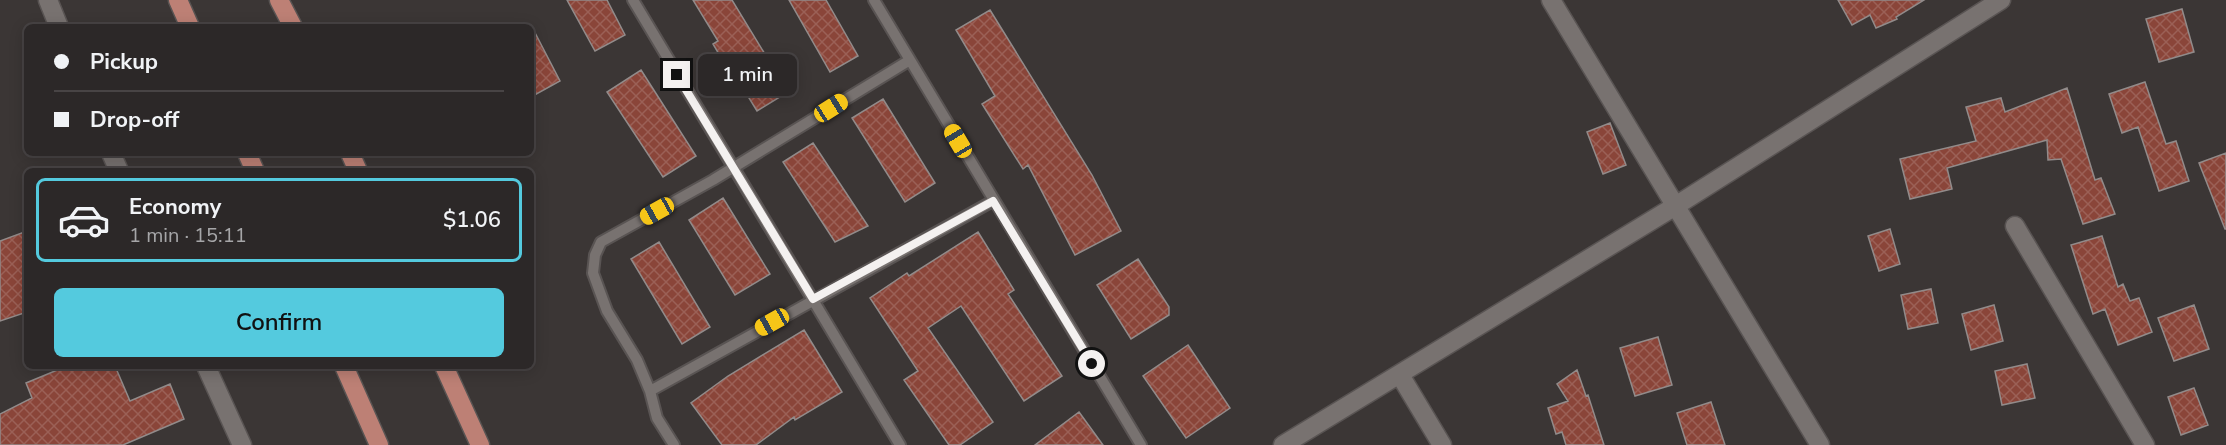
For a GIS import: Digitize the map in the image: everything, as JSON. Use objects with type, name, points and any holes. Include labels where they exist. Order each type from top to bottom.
[{"type":"main road","points":[[178,0],[189,24]]},
{"type":"main road","points":[[279,0],[291,24]]},
{"type":"main road","points":[[345,369],[379,445]]},
{"type":"main road","points":[[445,369],[480,445]]},
{"type":"street","points":[[48,0],[58,24]]},
{"type":"street","points":[[1551,0],[1820,445]]},
{"type":"street","points":[[1283,445],[1677,206],[2001,0]]},
{"type":"street","points":[[2015,226],[2145,445]]},
{"type":"street","points":[[207,369],[242,445]]},
{"type":"street","points":[[1400,375],[1442,445]]},
{"type":"lane","points":[[633,0],[900,445]]},
{"type":"lane","points":[[874,0],[1141,445]]},
{"type":"lane","points":[[674,445],[657,418],[650,391],[637,360],[607,311],[593,273],[595,255],[601,242],[733,168],[910,60]]},
{"type":"lane","points":[[650,391],[993,201]]},
{"type":"building","points":[[567,0],[607,0],[625,35],[595,51]]},
{"type":"building","points":[[693,0],[732,0],[788,92],[757,111],[713,44],[718,41]]},
{"type":"building","points":[[789,0],[826,0],[858,56],[830,72]]},
{"type":"building","points":[[1838,0],[1924,0],[1896,17],[1897,19],[1876,28],[1870,15],[1852,25]]},
{"type":"building","points":[[2182,9],[2194,52],[2159,62],[2146,19]]},
{"type":"building","points":[[990,10],[1092,175],[1121,231],[1075,255],[1028,165],[1023,169],[982,104],[995,96],[956,30]]},
{"type":"building","points":[[534,31],[560,81],[534,95]]},
{"type":"building","points":[[641,70],[696,156],[663,177],[607,92]]},
{"type":"building","points":[[2145,82],[2166,144],[2176,141],[2189,181],[2159,191],[2138,127],[2122,133],[2109,94]]},
{"type":"building","points":[[2067,88],[2095,180],[2101,178],[2115,214],[2083,224],[2061,159],[2048,160],[2047,140],[1947,168],[1952,189],[1910,199],[1900,159],[1976,141],[1966,107],[2001,98],[2005,112]]},
{"type":"building","points":[[883,99],[935,183],[905,202],[852,118]]},
{"type":"building","points":[[1610,123],[1626,165],[1603,174],[1587,132]]},
{"type":"building","points":[[813,143],[868,226],[835,242],[783,162]]},
{"type":"building","points":[[2226,153],[2226,229],[2225,229],[2199,163]]},
{"type":"building","points":[[723,198],[770,274],[735,295],[689,220]]},
{"type":"building","points":[[1890,229],[1900,264],[1879,271],[1868,236]]},
{"type":"building","points":[[24,232],[24,313],[0,321],[0,241]]},
{"type":"building","points":[[978,232],[1014,290],[1008,294],[1062,376],[1024,401],[961,306],[928,328],[993,422],[960,445],[949,445],[904,380],[918,371],[870,298],[907,273],[909,276]]},
{"type":"building","points":[[2102,236],[2118,287],[2123,284],[2130,301],[2139,298],[2152,332],[2118,345],[2105,309],[2093,314],[2071,245]]},
{"type":"building","points":[[659,242],[710,327],[682,344],[631,259]]},
{"type":"building","points":[[1138,259],[1169,307],[1169,315],[1131,339],[1097,285]]},
{"type":"building","points":[[1931,289],[1938,323],[1908,329],[1901,295]]},
{"type":"building","points":[[1994,305],[2003,341],[1971,350],[1962,314]]},
{"type":"building","points":[[2194,305],[2209,349],[2174,361],[2158,318]]},
{"type":"building","points":[[804,330],[842,392],[795,420],[794,417],[756,445],[722,445],[691,403],[728,376]]},
{"type":"building","points":[[1658,337],[1672,385],[1635,396],[1620,348]]},
{"type":"building","points":[[1188,345],[1230,408],[1186,438],[1143,376]]},
{"type":"building","points":[[2027,364],[2035,398],[2002,405],[1995,371]]},
{"type":"building","points":[[60,369],[116,369],[130,401],[170,384],[184,419],[123,445],[0,445],[0,414],[32,398],[26,383]]},
{"type":"building","points":[[1577,370],[1586,396],[1588,395],[1604,445],[1566,445],[1562,432],[1556,434],[1548,408],[1568,401],[1557,384]]},
{"type":"building","points":[[2194,388],[2208,425],[2181,435],[2168,397]]},
{"type":"building","points":[[1711,402],[1725,445],[1687,445],[1677,413]]},
{"type":"building","points":[[1079,412],[1103,445],[1035,445]]},
{"type":"route","points":[[677,75],[813,299],[993,201],[1092,364]]}]
